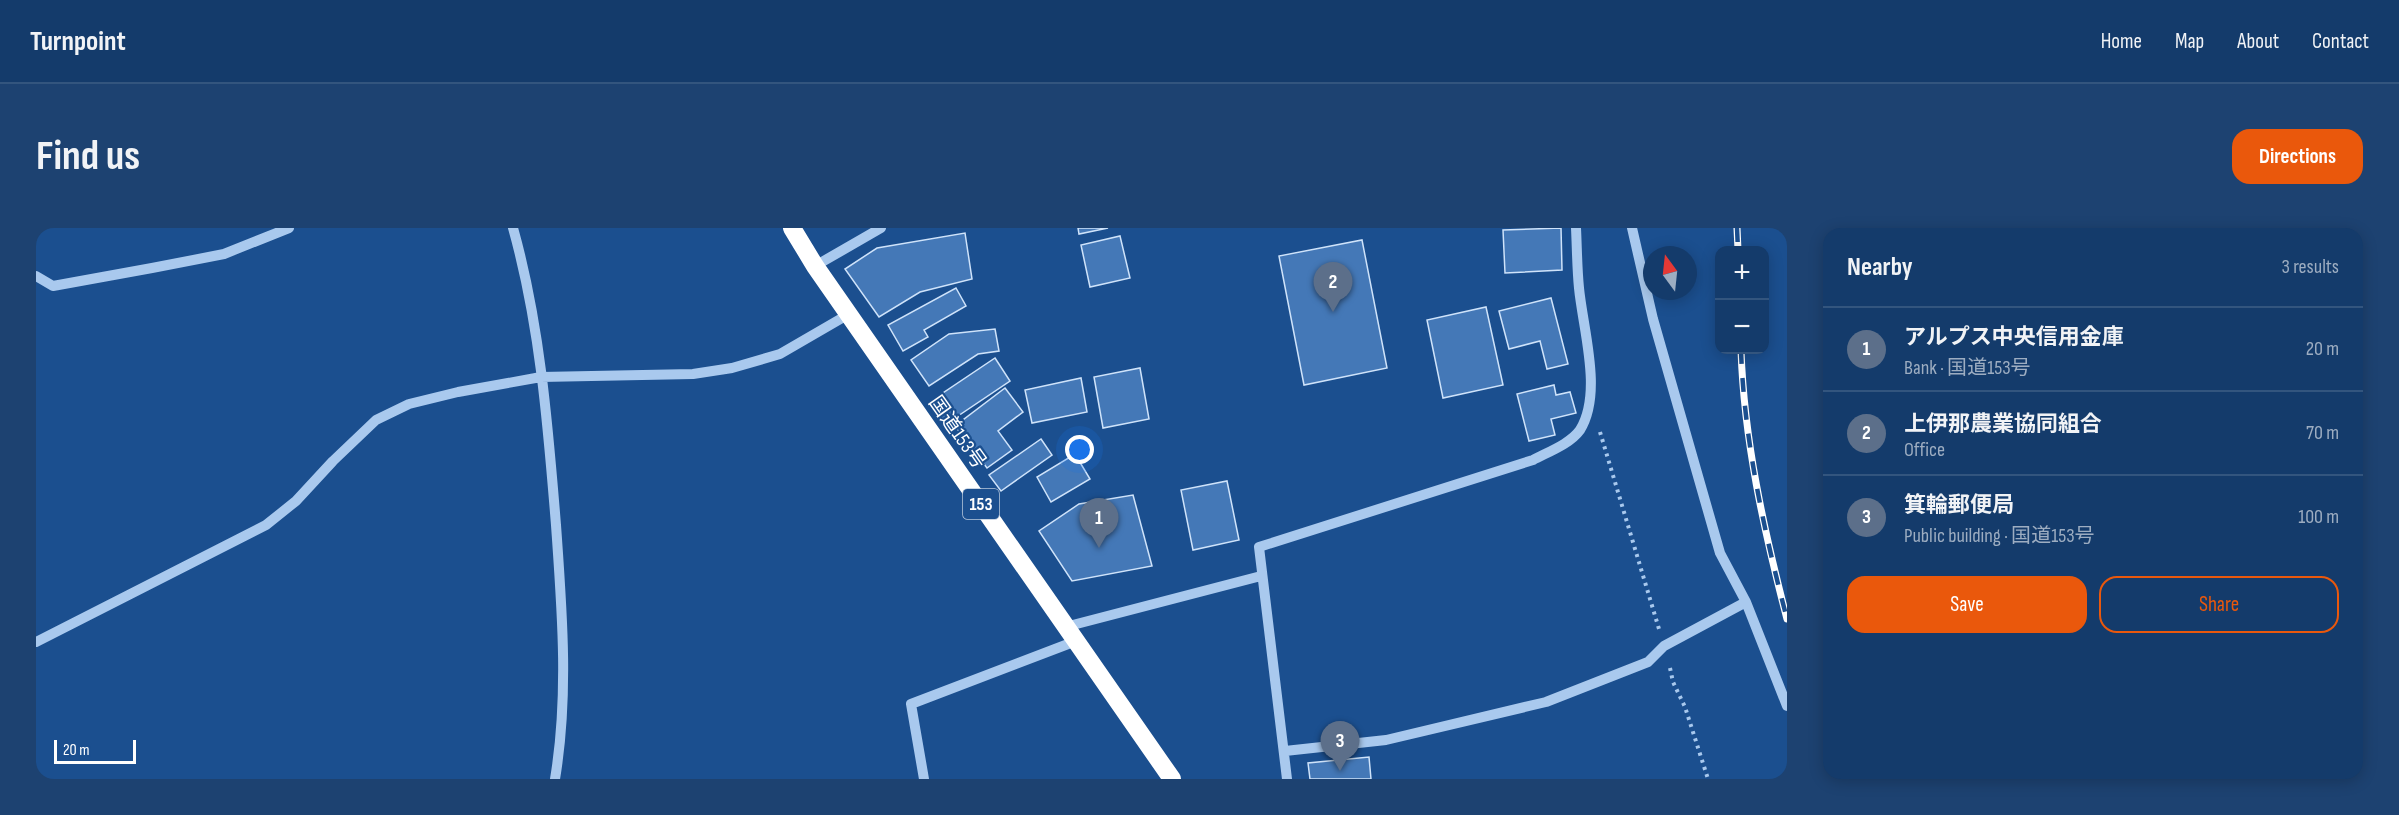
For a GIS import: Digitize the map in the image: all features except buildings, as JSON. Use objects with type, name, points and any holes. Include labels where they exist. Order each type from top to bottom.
[{"type":"highway","name":"国道153号","points":[[792,228],[815,266],[1172,779]]},
{"type":"street","points":[[36,276],[53,286],[152,268],[224,254],[289,228]]},
{"type":"street","points":[[513,228],[521,257],[542,377],[563,624],[562,736],[555,779]]},
{"type":"street","points":[[815,266],[880,228]]},
{"type":"street","points":[[1287,779],[1259,548],[1533,460],[1557,448],[1579,432],[1589,410],[1591,385],[1579,288],[1576,228]]},
{"type":"street","points":[[1632,228],[1653,319],[1720,553],[1746,602],[1787,706]]},
{"type":"street","points":[[36,642],[266,525],[296,501],[376,420],[409,404],[458,392],[542,377],[693,374],[732,368],[780,354],[849,314]]},
{"type":"street","points":[[924,779],[910,704],[1071,634],[1261,576]]},
{"type":"street","points":[[1285,751],[1386,740],[1546,702],[1648,662],[1664,646],[1746,602]]},
{"type":"path","points":[[1589,410],[1600,433],[1673,682],[1685,707],[1708,779]]},
{"type":"railway","points":[[1737,228],[1738,246]]},
{"type":"railway","points":[[1741,354],[1746,418],[1756,485],[1787,619]]},
{"type":"place","name":"上伊那農業協同組合","points":[[1333,312]]},
{"type":"place","name":"アルプス中央信用金庫","points":[[1099,548]]},
{"type":"place","name":"箕輪郵便局","points":[[1340,771]]}]
